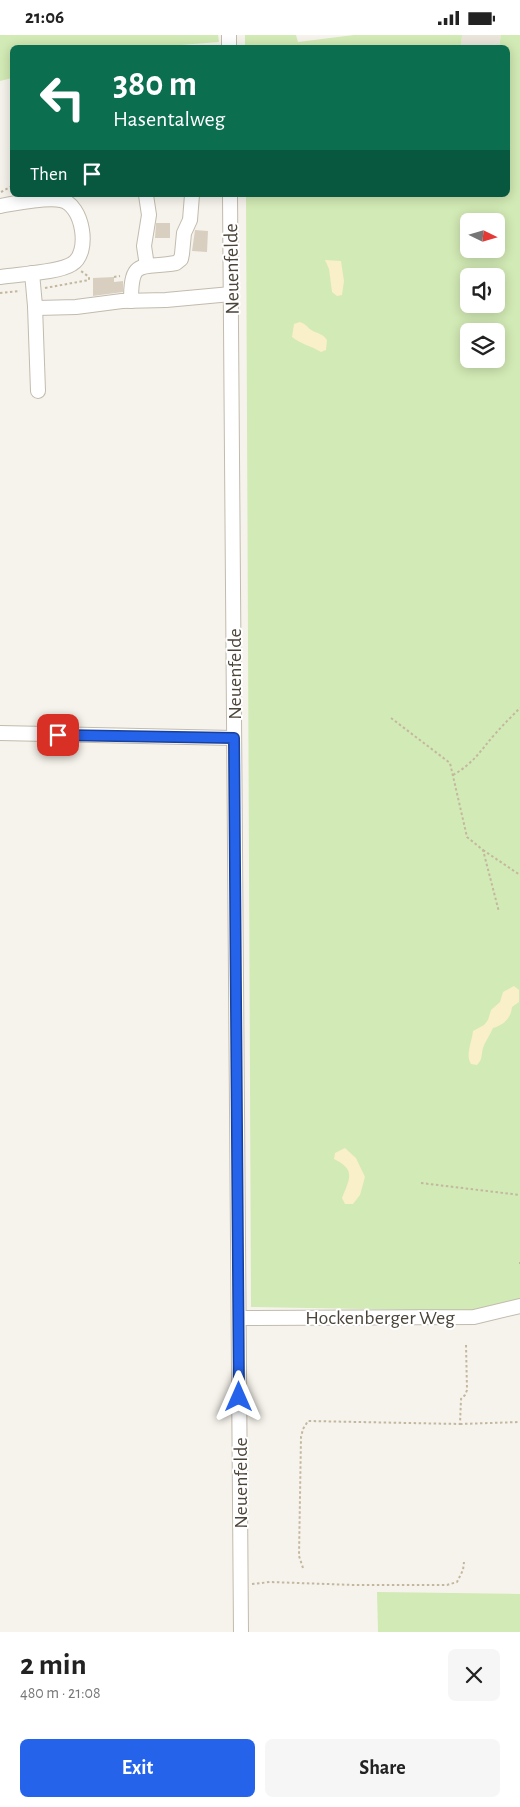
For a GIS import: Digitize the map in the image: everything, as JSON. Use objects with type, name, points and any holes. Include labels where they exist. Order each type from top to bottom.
[{"type":"street","points":[[146,197],[149,215],[144,246],[147,266]]},
{"type":"street","points":[[131,301],[131,282],[134,271],[139,267],[176,263],[180,259],[184,233],[190,220],[192,197]]},
{"type":"street","name":"Neuenfelde","points":[[230,197],[241,1632]]},
{"type":"street","points":[[0,206],[35,201],[63,200],[76,211],[83,240],[81,255],[70,266],[0,277]]},
{"type":"street","points":[[32,273],[38,391]]},
{"type":"street","points":[[35,306],[37,308],[76,307],[231,294]]},
{"type":"street","points":[[0,733],[234,738]]},
{"type":"street","name":"Hockenberger Weg","points":[[239,1318],[474,1317],[520,1306]]},
{"type":"path","points":[[0,293],[33,289]]},
{"type":"path","points":[[453,775],[466,768],[520,708]]},
{"type":"path","points":[[391,718],[450,763],[467,837],[520,875]]},
{"type":"path","points":[[484,850],[499,912]]},
{"type":"path","points":[[421,1183],[520,1195]]},
{"type":"path","points":[[460,1424],[461,1399],[467,1390],[466,1344]]},
{"type":"path","points":[[303,1568],[299,1556],[301,1437],[305,1424],[308,1421],[460,1424],[520,1423]]},
{"type":"path","points":[[241,1593],[254,1583],[270,1581],[354,1585],[447,1585],[457,1582],[463,1570],[464,1562]]},
{"type":"shaded area","points":[[462,35],[501,35],[499,45],[461,45]]},
{"type":"green space","points":[[0,35],[218,35],[219,42],[181,45],[10,45],[10,78],[0,81]]},
{"type":"green space","points":[[245,35],[296,35],[298,42],[354,35],[462,35],[461,45],[245,45]]},
{"type":"green space","points":[[501,35],[520,35],[520,1300],[472,1311],[251,1307],[246,197],[510,197],[510,45],[499,45]]},
{"type":"green space","points":[[377,1592],[520,1594],[520,1632],[378,1632]]},
{"type":"sand","points":[[325,260],[341,261],[344,281],[342,295],[337,296],[332,292],[329,269]]},
{"type":"sand","points":[[300,322],[321,334],[327,340],[326,350],[321,352],[292,337],[294,324]]},
{"type":"sand","points":[[514,986],[519,990],[519,1002],[512,1007],[510,1015],[506,1020],[493,1028],[482,1050],[479,1063],[477,1065],[471,1064],[469,1053],[473,1031],[484,1025],[488,1020],[491,1010],[500,1002],[503,992]]},
{"type":"sand","points":[[345,1148],[356,1158],[365,1177],[360,1195],[353,1204],[345,1204],[342,1198],[349,1180],[348,1171],[346,1167],[334,1159],[335,1153]]},
{"type":"building","points":[[156,223],[170,223],[170,238],[155,238]]},
{"type":"building","points":[[195,230],[208,231],[207,252],[192,251]]},
{"type":"building","points":[[114,277],[114,282],[123,281],[123,292],[93,296],[93,278]]},
{"type":"route","points":[[58,735],[234,738],[239,1397]]}]
